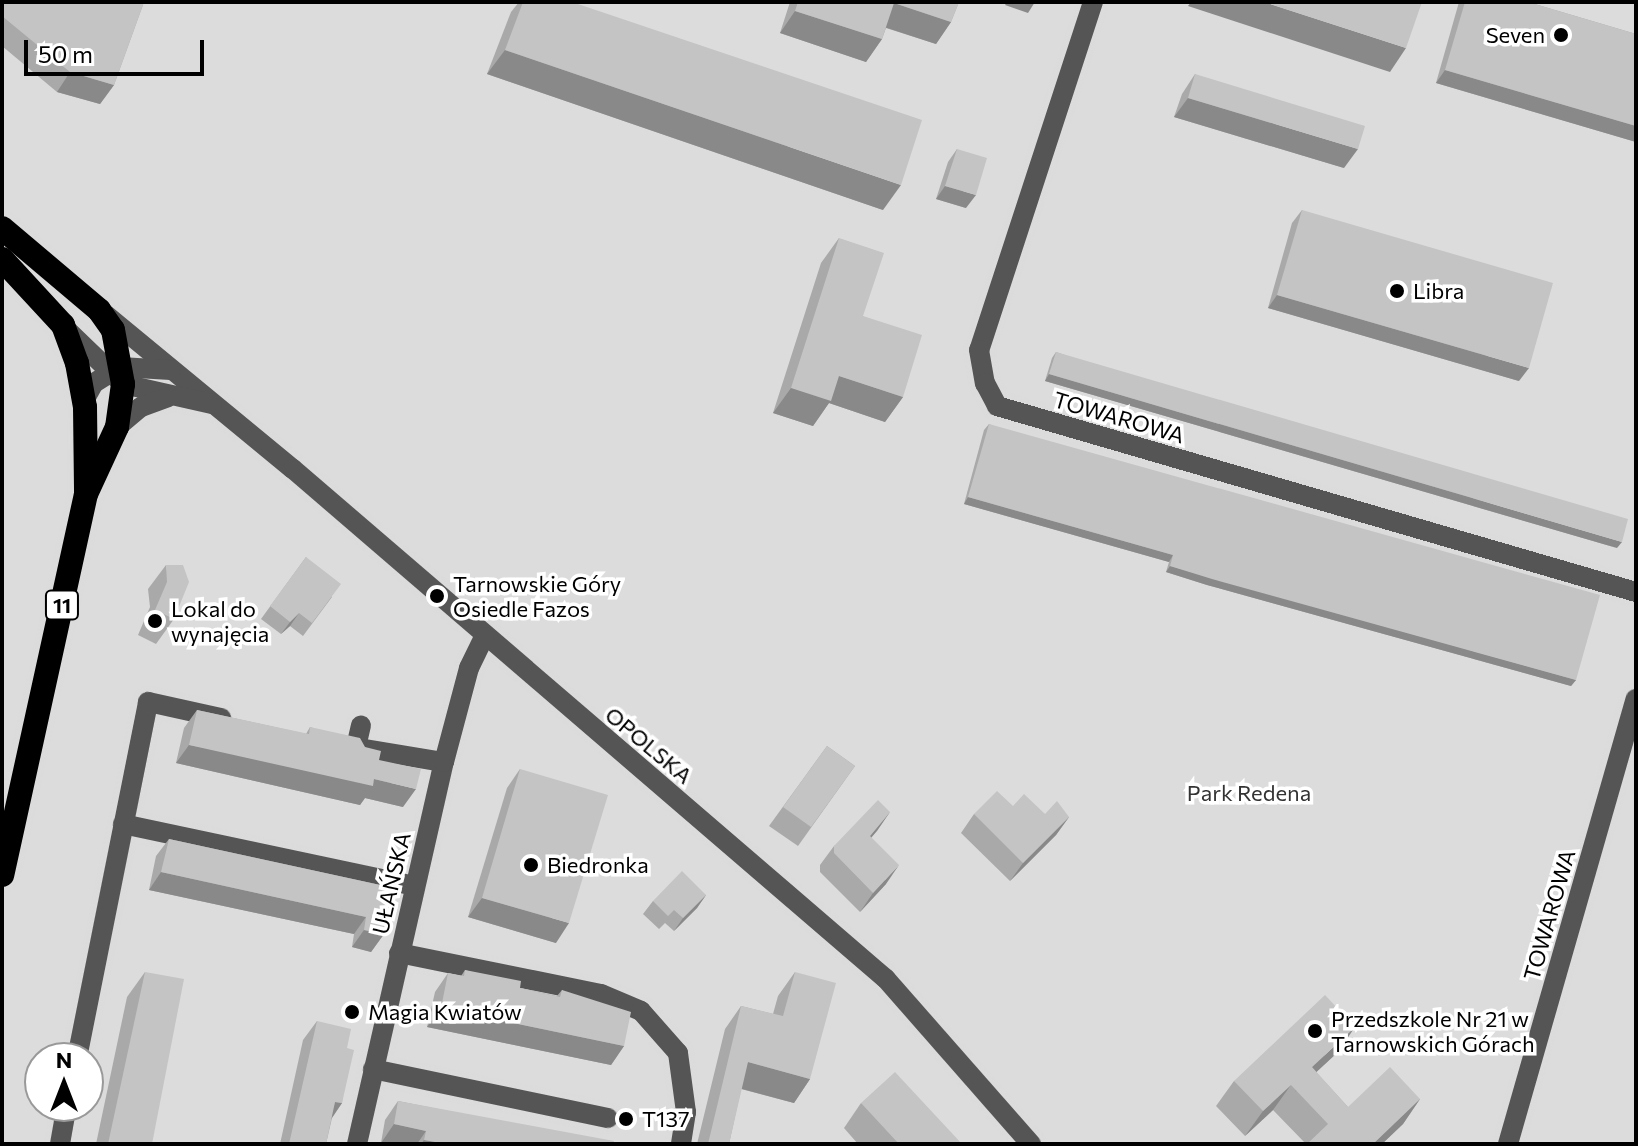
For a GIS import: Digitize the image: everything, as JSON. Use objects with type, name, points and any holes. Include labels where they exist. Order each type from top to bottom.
[{"type":"highway","name":"11","points":[[2,228],[99,310],[113,330],[117,374],[117,427],[86,494],[2,875]]},
{"type":"highway","name":"11","points":[[2,259],[63,325],[85,399],[86,494]]},
{"type":"street","name":"TOWAROWA","points":[[1093,2],[979,350],[985,383],[997,406],[1636,592]]},
{"type":"street","name":"OPOLSKA","points":[[99,310],[214,404],[886,979],[1031,1144]]},
{"type":"street","points":[[63,325],[117,374],[168,397],[214,404]]},
{"type":"street","points":[[85,399],[117,374],[171,370]]},
{"type":"street","points":[[117,427],[141,407],[168,397]]},
{"type":"street","name":"UŁAŃSKA","points":[[357,1144],[444,762],[470,666],[484,637]]},
{"type":"street","name":"TOWAROWA","points":[[1508,1144],[1636,699]]},
{"type":"street","points":[[80,1042],[148,702],[237,721]]},
{"type":"street","points":[[356,747],[361,726]]},
{"type":"street","points":[[326,741],[444,762]]},
{"type":"street","points":[[123,824],[414,886]]},
{"type":"street","points":[[399,953],[601,994],[641,1011],[678,1053],[686,1112],[681,1144]]},
{"type":"street","points":[[373,1069],[608,1118]]},
{"type":"street","points":[[60,1144],[64,1122]]},
{"type":"green space","name":"Park Redena","points":[[2,2],[1636,2],[1636,1144],[2,1144]]},
{"type":"building","points":[[3,2],[144,2],[114,85],[70,72],[2,16]]},
{"type":"building","points":[[523,2],[572,2],[922,120],[901,185],[505,50]]},
{"type":"building","points":[[798,2],[959,2],[951,22],[894,3],[882,39],[795,11]]},
{"type":"building","points":[[1264,2],[1422,2],[1406,48]]},
{"type":"building","points":[[1465,2],[1528,2],[1636,34],[1636,126],[1445,70]]},
{"type":"building","points":[[1195,74],[1365,126],[1358,149],[1188,98]]},
{"type":"building","points":[[957,149],[987,158],[976,195],[945,186]]},
{"type":"building","points":[[1302,210],[1553,283],[1529,368],[1277,295]]},
{"type":"building","points":[[839,238],[884,253],[863,316],[922,335],[903,397],[839,376],[831,401],[791,388]]},
{"type":"building","points":[[1056,352],[1628,519],[1622,542],[1049,374]]},
{"type":"building","points":[[989,424],[1600,595],[1576,680],[1212,579],[1170,566],[1173,555],[968,497]]},
{"type":"building","points":[[306,557],[341,584],[312,623],[299,613],[290,622],[270,606]]},
{"type":"building","points":[[166,565],[183,565],[189,582],[174,619],[155,610],[167,582]]},
{"type":"building","points":[[197,710],[309,734],[310,727],[360,738],[365,747],[381,751],[379,760],[421,769],[416,789],[374,779],[373,786],[189,745]]},
{"type":"building","points":[[827,746],[855,766],[811,827],[783,807]]},
{"type":"building","name":"Biedronka","points":[[520,769],[608,795],[569,923],[482,898]]},
{"type":"building","points":[[997,791],[1013,806],[1024,794],[1045,814],[1057,801],[1069,817],[1023,863],[974,814]]},
{"type":"building","points":[[878,800],[890,812],[870,836],[899,865],[873,893],[834,853],[834,846]]},
{"type":"building","points":[[169,839],[394,888],[384,934],[364,930],[366,917],[161,872]]},
{"type":"building","points":[[682,871],[706,895],[683,918],[674,910],[668,916],[653,901]]},
{"type":"building","points":[[465,970],[521,981],[520,988],[560,997],[562,990],[631,1012],[624,1046],[441,1008],[448,973],[464,976]]},
{"type":"building","points":[[145,972],[184,979],[152,1144],[108,1144]]},
{"type":"building","points":[[795,972],[836,983],[810,1079],[748,1062],[729,1144],[708,1144],[741,1006],[783,1016]]},
{"type":"building","points":[[1325,995],[1355,1027],[1312,1067],[1348,1107],[1390,1067],[1420,1099],[1373,1144],[1307,1144],[1328,1124],[1291,1085],[1263,1111],[1234,1081]]},
{"type":"building","points":[[317,1021],[351,1029],[347,1048],[354,1050],[342,1103],[335,1102],[326,1144],[289,1144]]},
{"type":"building","points":[[895,1072],[962,1144],[899,1144],[861,1103]]},
{"type":"building","points":[[398,1101],[614,1141],[613,1144],[447,1144],[424,1140],[426,1131],[394,1124]]},
{"type":"place","name":"Seven","points":[[1561,35]]},
{"type":"place","name":"Libra","points":[[1397,291]]},
{"type":"place","name":"Tarnowskie Góry Osiedle Fazos","points":[[437,596]]},
{"type":"place","name":"Lokal do wynajęcia","points":[[155,621]]},
{"type":"place","name":"Biedronka","points":[[531,865]]},
{"type":"place","name":"Magia Kwiatów","points":[[352,1012]]},
{"type":"place","name":"Przedszkole Nr 21 w Tarnowskich Górach","points":[[1315,1031]]},
{"type":"place","name":"T137","points":[[626,1119]]}]
